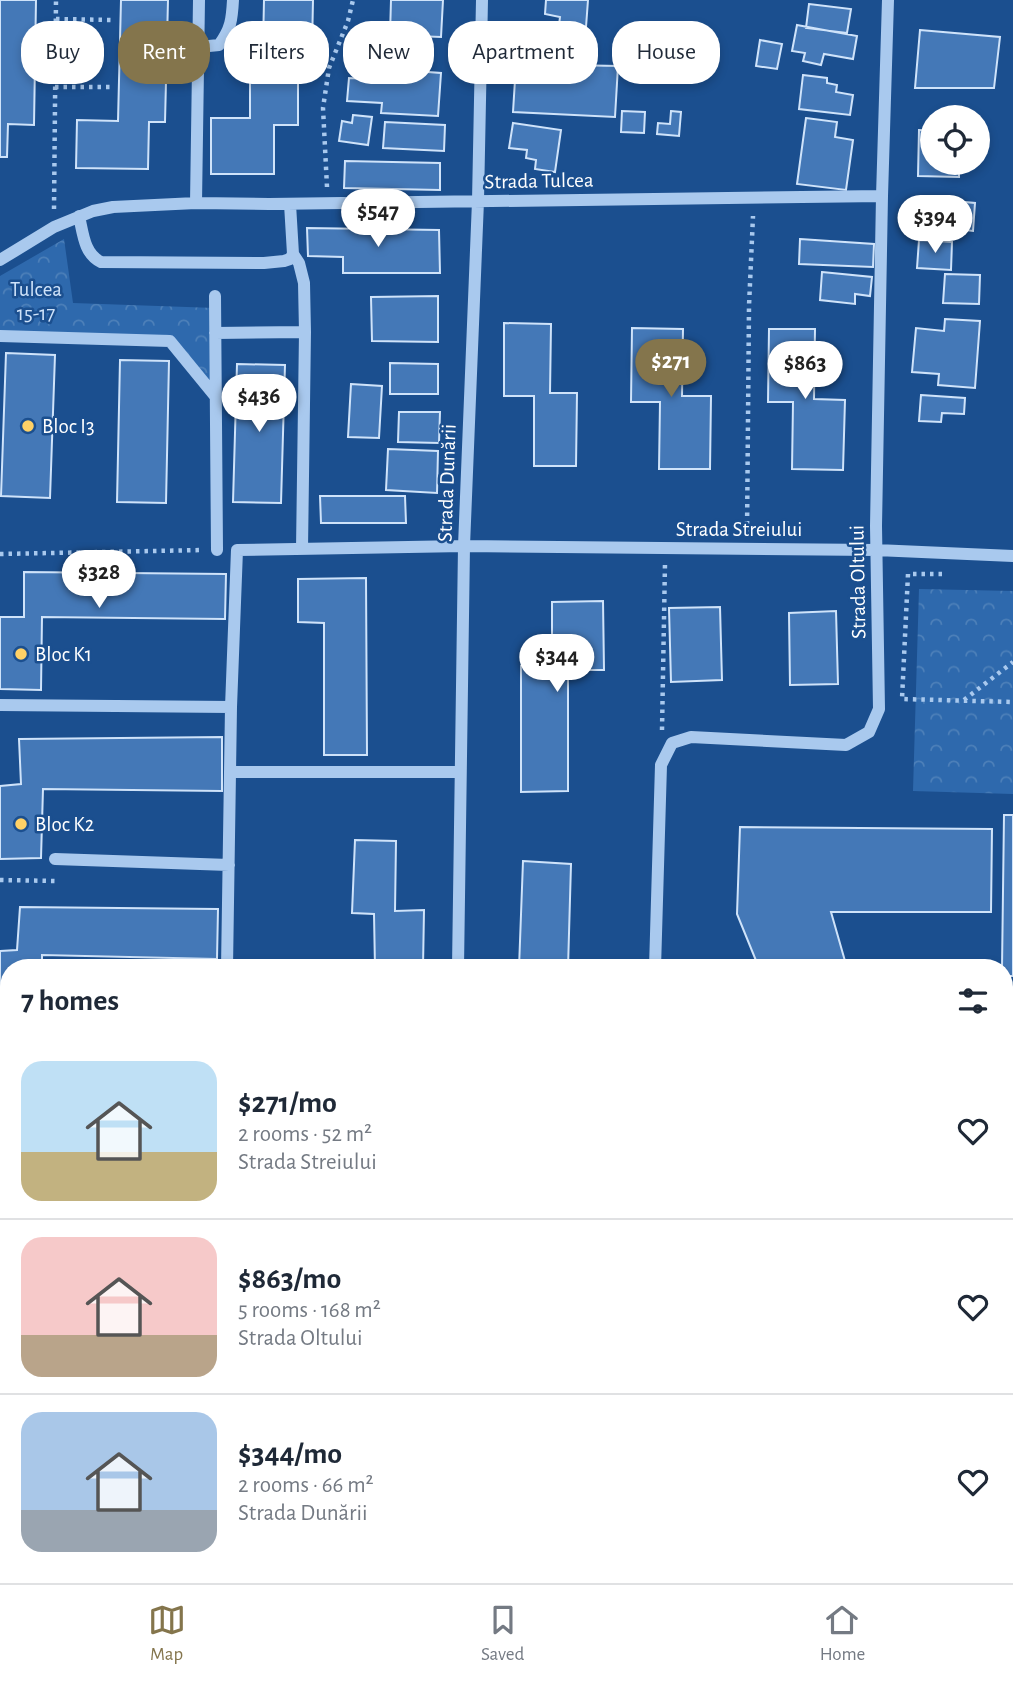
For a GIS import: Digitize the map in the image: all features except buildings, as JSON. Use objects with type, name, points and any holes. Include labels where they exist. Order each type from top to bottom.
[{"type":"street","points":[[199,0],[199,21]]},
{"type":"street","points":[[210,46],[219,45],[227,36],[233,0]]},
{"type":"street","name":"Strada Dunării","points":[[458,959],[464,546],[478,201],[482,0]]},
{"type":"street","name":"Strada Oltului","points":[[661,765],[672,743],[691,737],[846,745],[869,732],[879,709],[876,550],[888,0]]},
{"type":"street","points":[[196,203],[198,84]]},
{"type":"street","name":"Strada Tulcea","points":[[0,260],[54,227],[93,211],[113,207],[196,203],[882,196]]},
{"type":"street","points":[[290,204],[293,254],[299,263],[304,284],[302,549]]},
{"type":"street","points":[[79,216],[88,250],[93,258],[101,262],[264,263],[284,261],[290,259],[293,254]]},
{"type":"street","points":[[215,296],[217,550]]},
{"type":"street","points":[[215,333],[305,332]]},
{"type":"street","points":[[0,337],[170,341],[215,396]]},
{"type":"street","name":"Strada Streiului","points":[[232,707],[237,550],[464,546],[876,550],[1013,556]]},
{"type":"street","points":[[0,705],[232,707],[228,959]]},
{"type":"street","points":[[654,959],[661,765]]},
{"type":"street","points":[[230,772],[460,772]]},
{"type":"street","points":[[55,859],[229,865]]},
{"type":"path","points":[[54,227],[56,0]]},
{"type":"path","points":[[328,203],[323,108],[329,68],[348,21],[353,0]]},
{"type":"path","points":[[56,19],[112,20]]},
{"type":"path","points":[[55,87],[112,87]]},
{"type":"path","points":[[747,549],[749,306],[754,198]]},
{"type":"path","points":[[661,765],[665,548]]},
{"type":"path","points":[[0,554],[217,550]]},
{"type":"path","points":[[947,574],[908,574],[902,699],[1013,702]]},
{"type":"path","points":[[963,701],[1013,662]]},
{"type":"path","points":[[0,880],[55,881],[55,859]]},
{"type":"green space","name":"Tulcea 15-17","points":[[64,239],[73,303],[215,308],[215,396],[170,341],[0,336],[0,276]]},
{"type":"green space","points":[[919,589],[1013,591],[1013,794],[913,791]]},
{"type":"place","name":"Bloc I3","points":[[28,426]]},
{"type":"place","name":"Bloc K1","points":[[21,654]]},
{"type":"place","name":"Bloc K2","points":[[21,824]]}]
